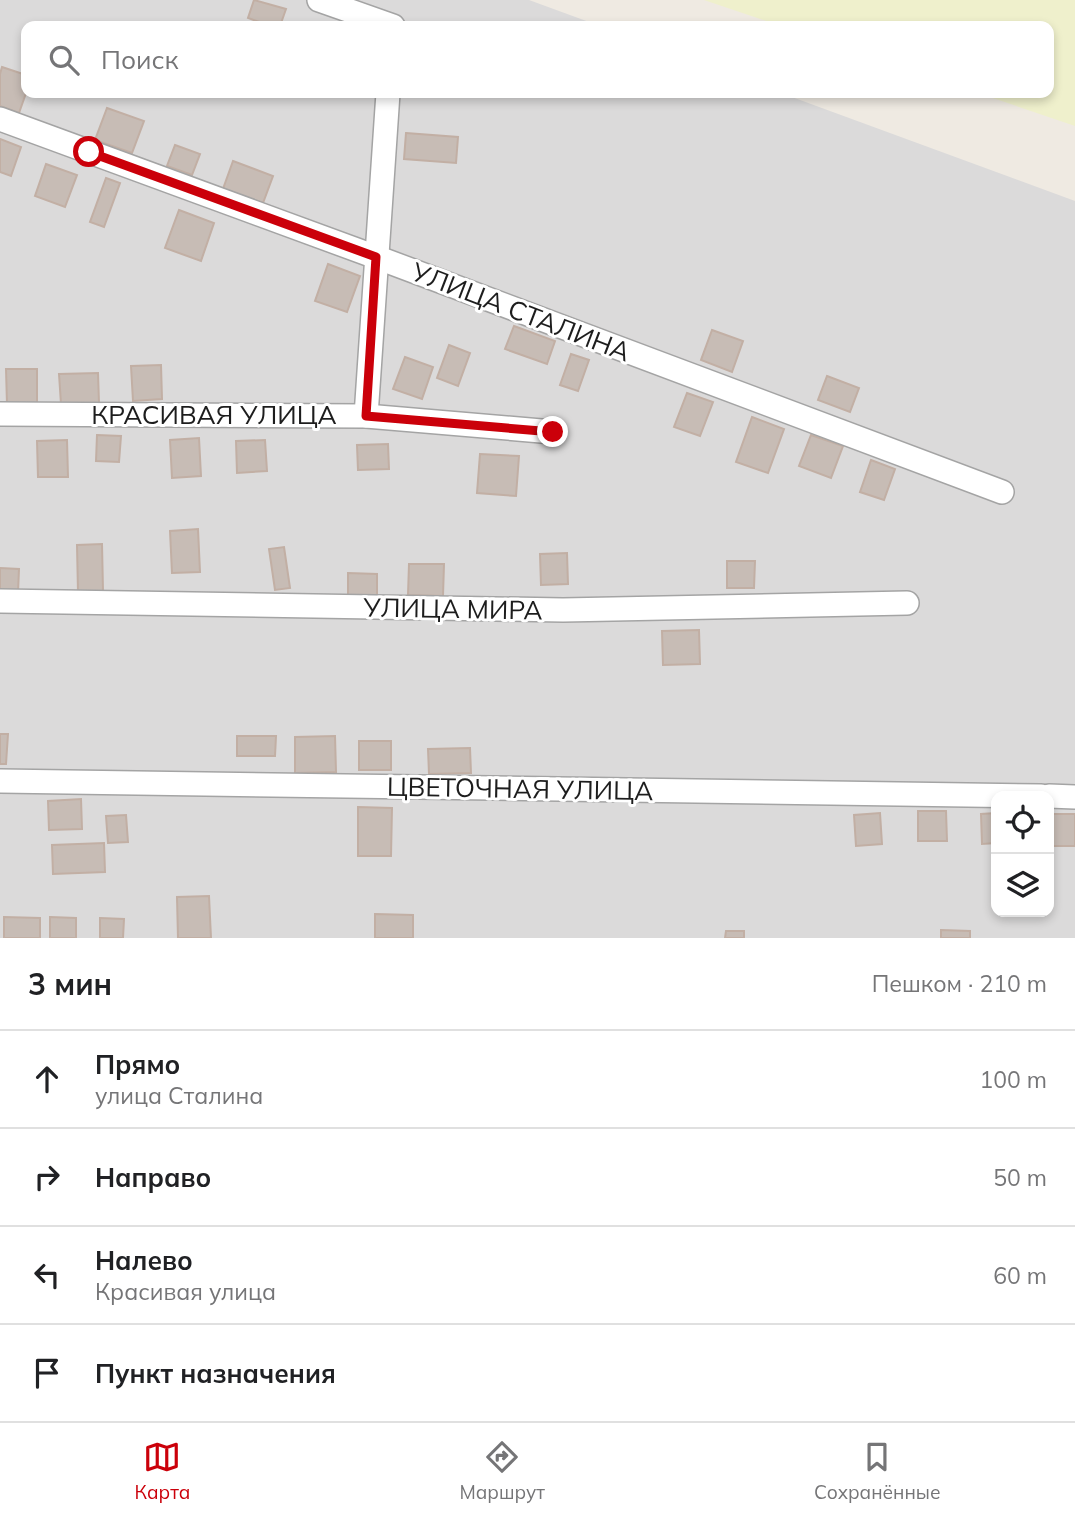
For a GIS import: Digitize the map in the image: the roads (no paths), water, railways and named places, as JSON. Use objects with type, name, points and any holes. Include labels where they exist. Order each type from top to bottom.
[{"type":"street","points":[[319,0],[379,21]]},
{"type":"street","points":[[366,416],[388,98]]},
{"type":"street","name":"УЛИЦА СТАЛИНА","points":[[0,119],[1002,492]]},
{"type":"street","name":"КРАСИВАЯ УЛИЦА","points":[[0,414],[366,416],[553,432]]},
{"type":"street","name":"УЛИЦА МИРА","points":[[0,601],[563,610],[907,603]]},
{"type":"street","name":"ЦВЕТОЧНАЯ УЛИЦА","points":[[0,781],[991,795]]},
{"type":"street","points":[[1054,796],[1075,797]]}]
